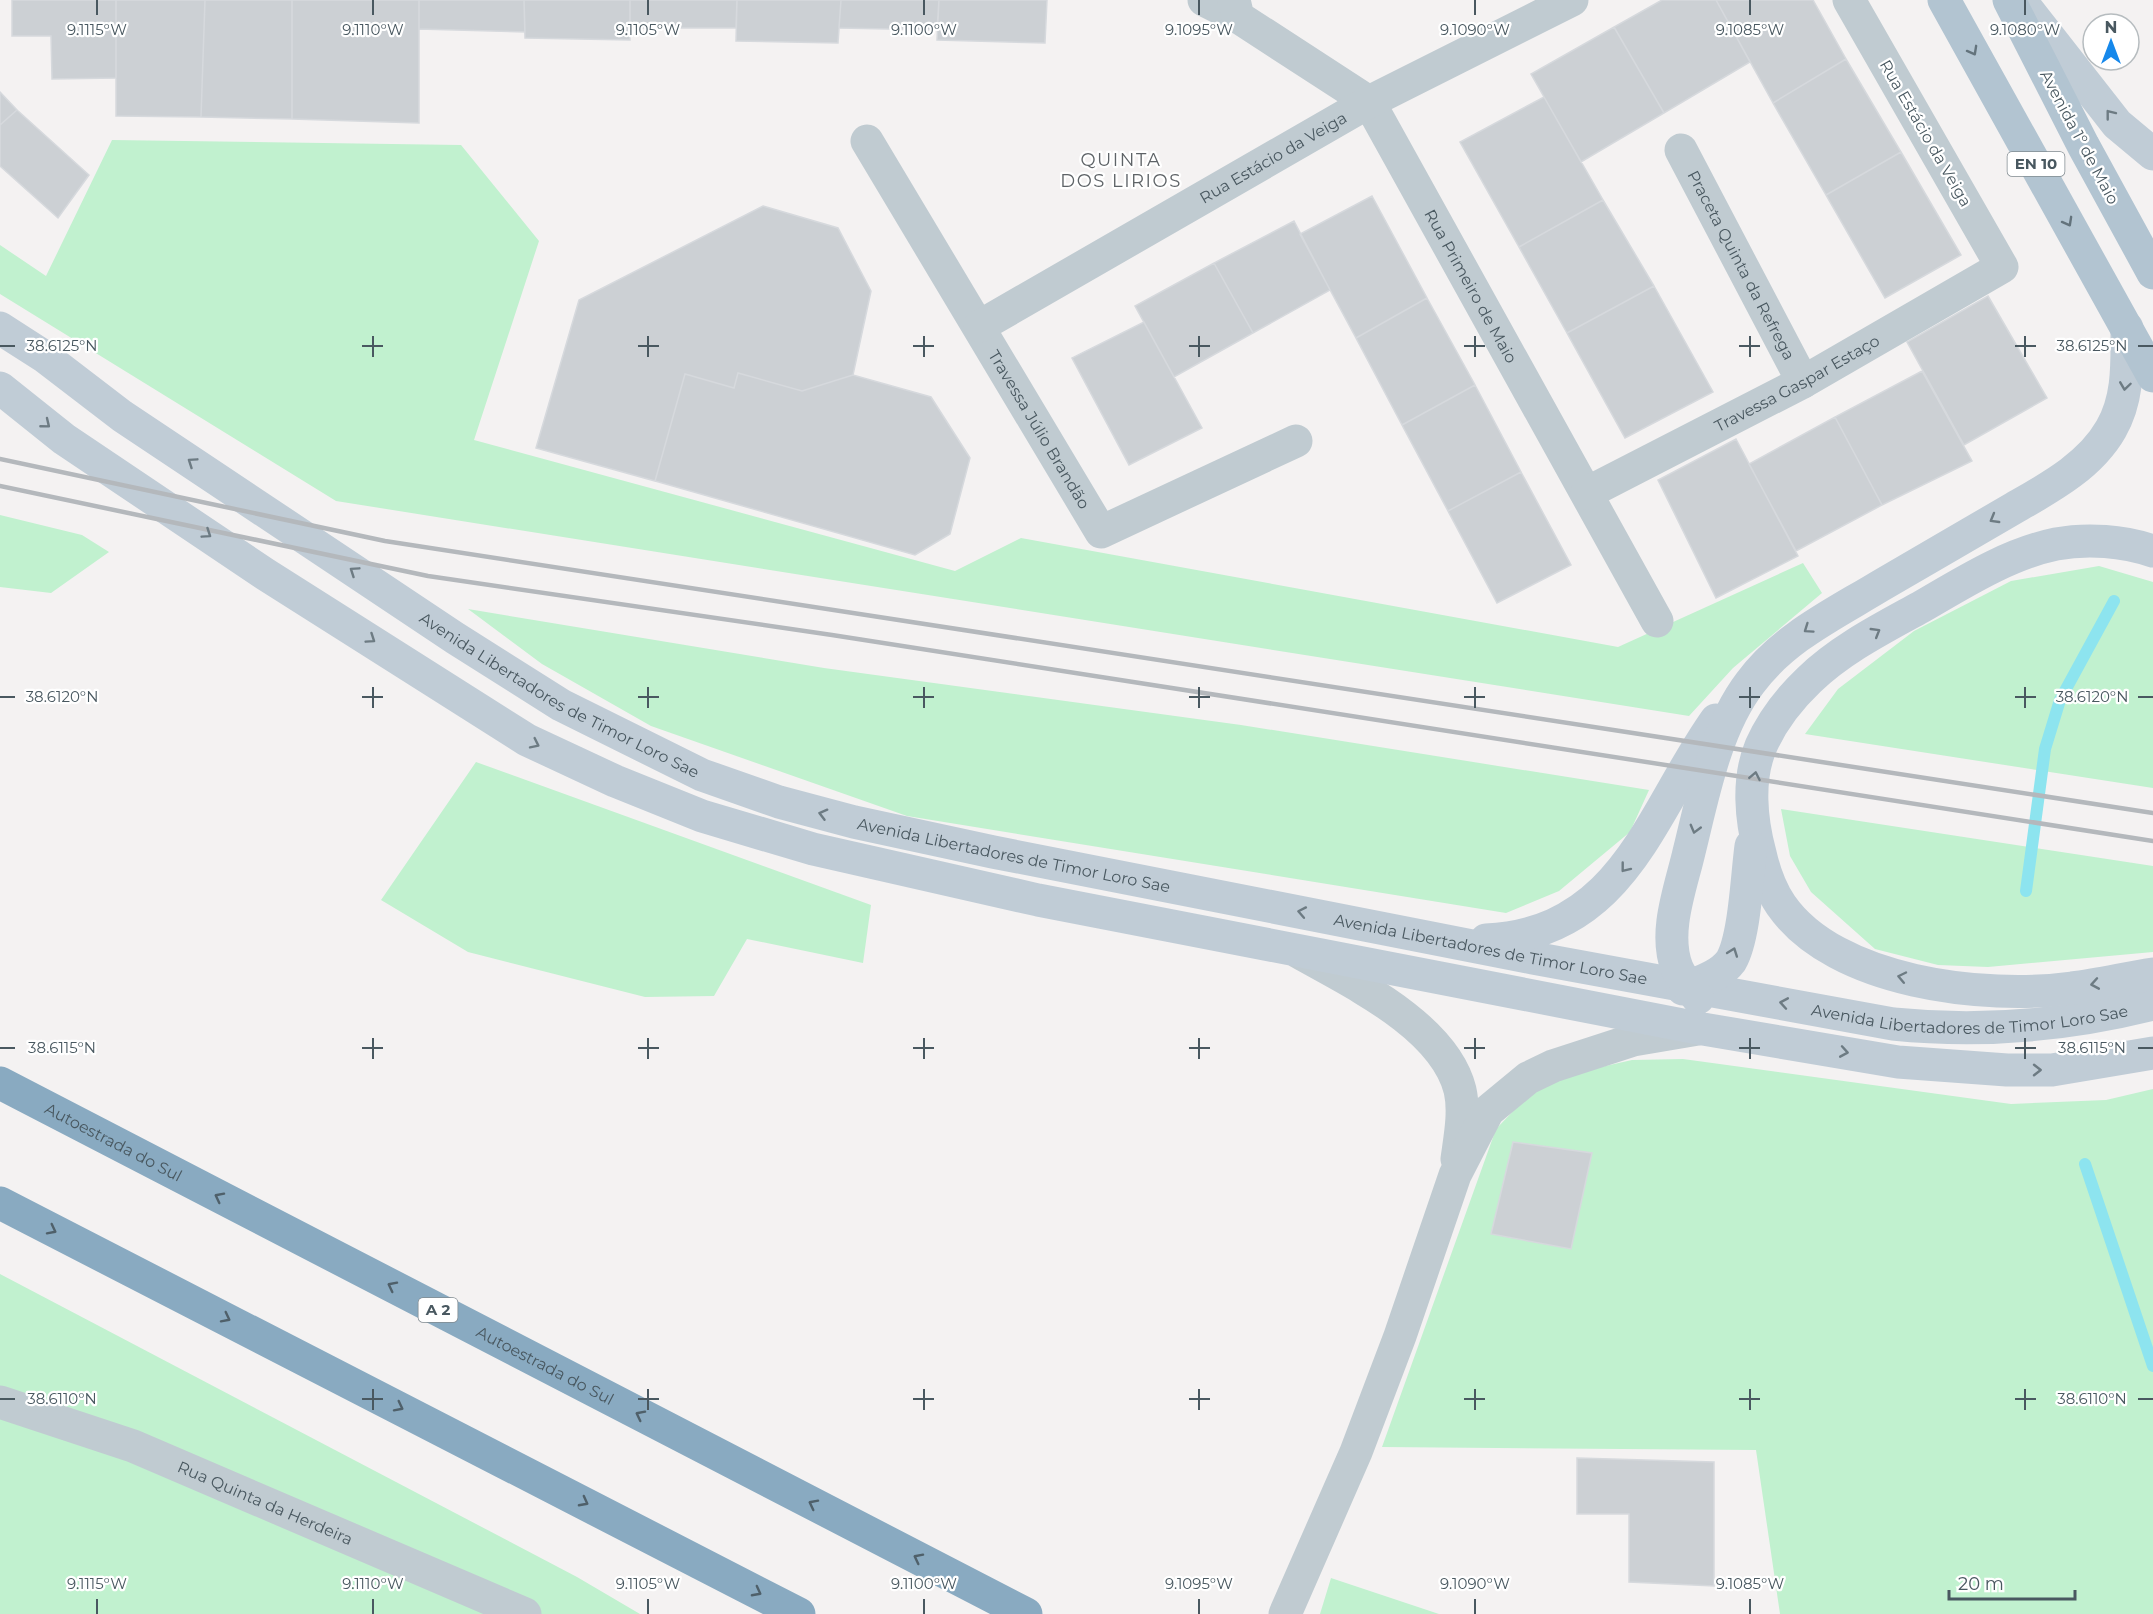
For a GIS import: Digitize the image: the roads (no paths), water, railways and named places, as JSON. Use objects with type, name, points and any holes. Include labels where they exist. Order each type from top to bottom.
[{"type":"highway","name":"Autoestrada do Sul","points":[[0,1083],[1026,1614]]},
{"type":"highway","points":[[0,1203],[799,1614]]},
{"type":"main road","name":"EN 10","points":[[1944,0],[2153,376]]},
{"type":"main road","name":"Avenida 1º de Maio","points":[[2009,0],[2083,145],[2153,273]]},
{"type":"main road","points":[[2020,0],[2117,123],[2153,154]]},
{"type":"main road","name":"Avenida Libertadores de Timor Loro Sae","points":[[0,328],[45,357],[122,416],[561,705],[702,775],[779,802],[854,822],[1450,941],[1893,1024],[1934,1028],[2020,1028],[2067,1022],[2153,1004]]},
{"type":"main road","points":[[1450,941],[1518,937],[1546,928],[1604,893],[1646,838],[1695,750],[1715,720],[1751,681],[1807,628],[2030,498],[2073,470],[2097,450],[2112,428],[2123,402],[2127,378],[2127,328]]},
{"type":"main road","points":[[0,388],[64,440],[447,691],[527,740],[615,781],[702,816],[813,849],[1038,900],[1593,1005],[1703,1029],[1898,1062],[2007,1070],[2052,1070],[2153,1053]]},
{"type":"main road","points":[[1593,1005],[1654,999],[1715,976],[1731,960],[1739,935],[1744,905],[1753,826],[1753,787],[1760,749],[1772,724],[1789,700],[1811,677],[1849,650],[1974,577],[2020,555],[2058,544],[2097,541],[2132,544],[2153,551]]},
{"type":"main road","points":[[1751,681],[1735,705],[1716,755],[1674,913],[1673,941],[1677,968],[1704,1007],[1732,1024],[1765,1038]]},
{"type":"main road","points":[[1753,826],[1766,878],[1781,906],[1814,938],[1847,960],[1887,974],[1971,990],[2023,991],[2071,988],[2153,974]]},
{"type":"street","name":"Rua Primeiro de Maio","points":[[1204,0],[1236,8],[1369,102],[1657,621]]},
{"type":"street","name":"Rua Estácio da Veiga","points":[[980,326],[1369,102],[1572,0]]},
{"type":"street","name":"Rua Estácio da Veiga","points":[[1850,0],[2002,267]]},
{"type":"street","name":"Travessa Júlio Brandão","points":[[867,141],[980,326],[1101,532],[1296,441]]},
{"type":"street","name":"Praceta Quinta da Refrega","points":[[1681,150],[1803,382]]},
{"type":"street","name":"Travessa Gaspar Estaço","points":[[1587,493],[1803,382],[2002,267]]},
{"type":"street","points":[[1291,948],[1356,984],[1404,1017],[1443,1054],[1454,1072],[1460,1092],[1462,1118],[1455,1175]]},
{"type":"street","points":[[1285,1614],[1356,1452],[1400,1336],[1455,1175],[1488,1111],[1528,1078],[1588,1053],[1633,1040],[1703,1029]]},
{"type":"street","name":"Rua Quinta da Herdeira","points":[[0,1402],[133,1446],[525,1614]]},
{"type":"waterway","points":[[2026,891],[2045,749],[2060,700],[2114,601]]},
{"type":"waterway","points":[[2085,1164],[2153,1366]]},
{"type":"railway","points":[[0,459],[385,541],[2153,813]]},
{"type":"railway","points":[[0,486],[428,576],[832,635],[2153,841]]},
{"type":"district","name":"QUINTA DOS LIRIOS","points":[[1121,170]]}]
